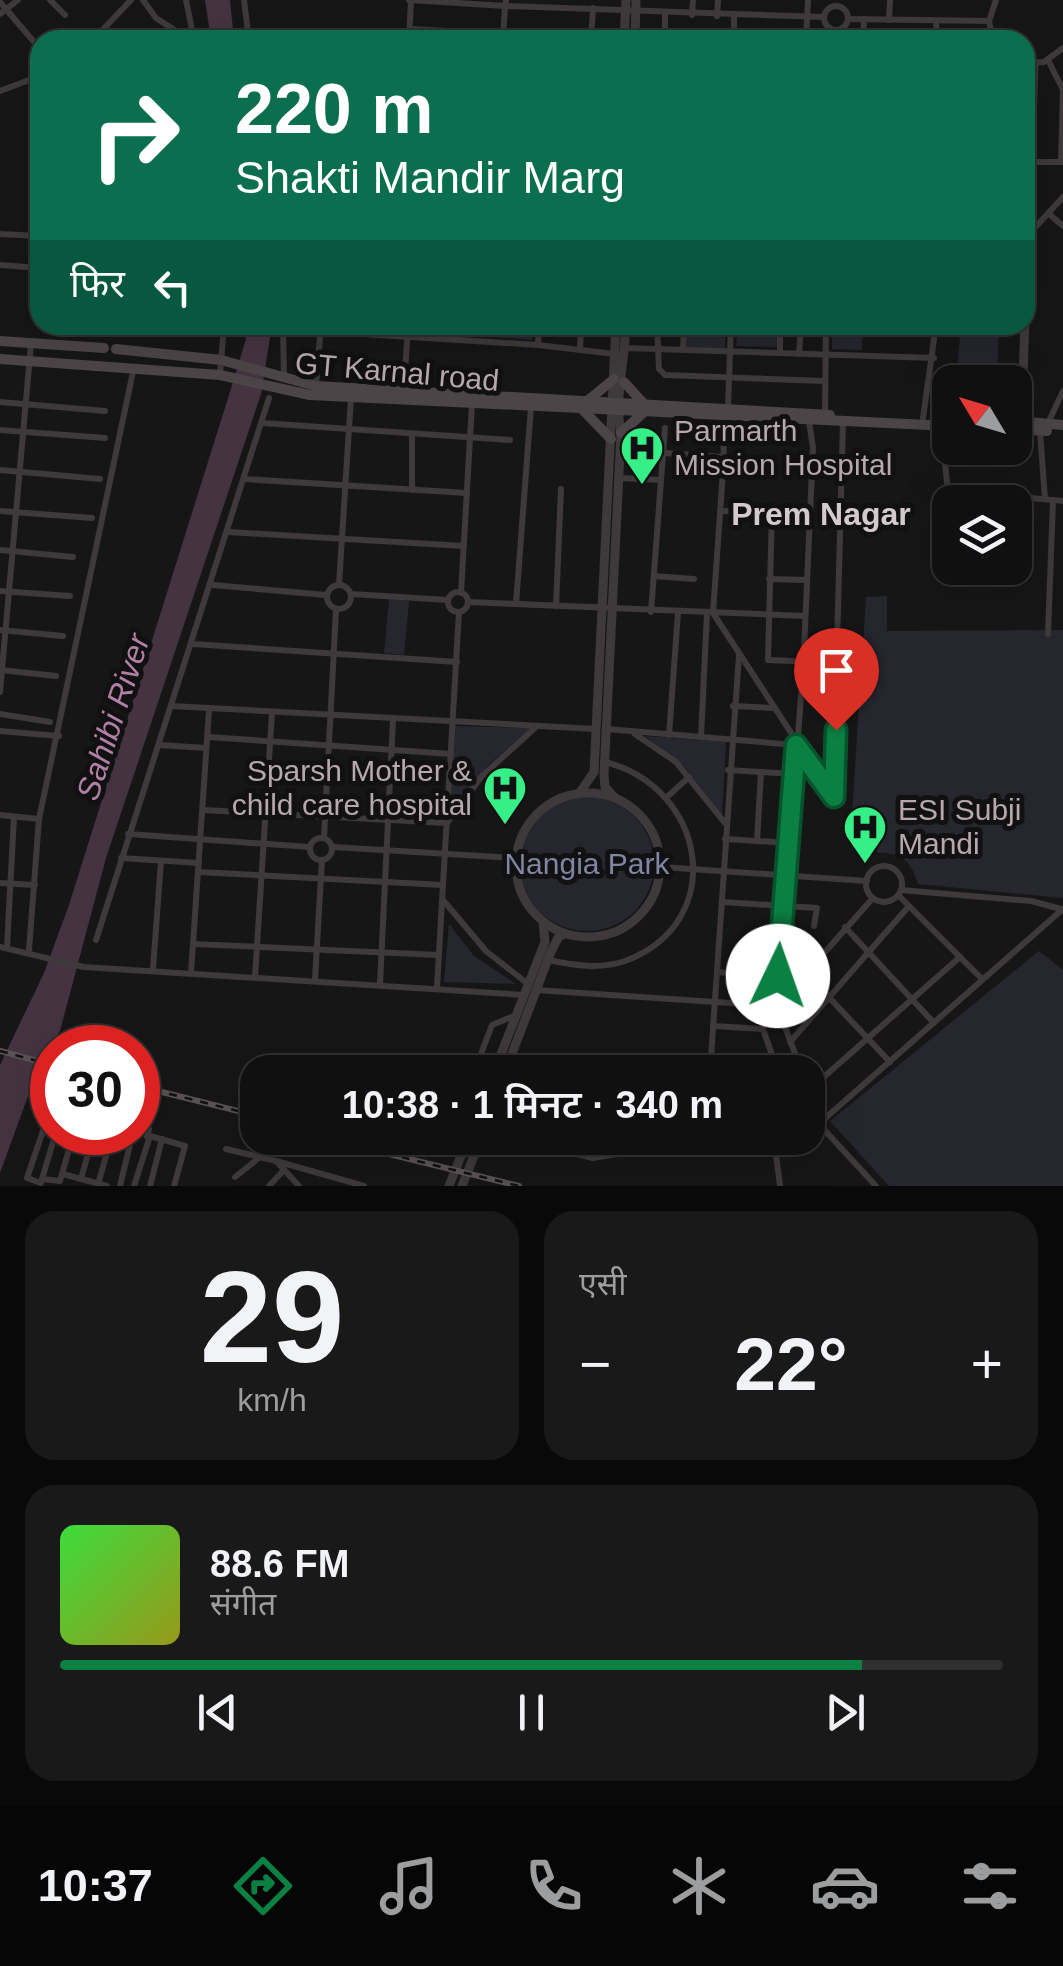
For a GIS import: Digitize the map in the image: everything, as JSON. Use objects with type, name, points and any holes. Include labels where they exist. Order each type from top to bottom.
[{"type":"main road","name":"GT Karnal road","points":[[0,340],[221,360],[276,384],[725,414]]},
{"type":"main road","name":"GT Karnal road","points":[[0,359],[164,369],[352,397],[531,408],[584,406]]},
{"type":"main road","points":[[619,380],[644,409],[616,436],[584,406],[619,380]]},
{"type":"main road","points":[[725,414],[932,420]]},
{"type":"main road","points":[[725,414],[809,421],[932,424]]},
{"type":"main road","points":[[1032,425],[1044,427]]},
{"type":"main road","points":[[1032,428],[1063,428]]},
{"type":"street","points":[[3,13],[18,0]]},
{"type":"street","points":[[50,0],[65,15]]},
{"type":"street","points":[[103,30],[130,0]]},
{"type":"street","points":[[143,0],[156,18],[176,30]]},
{"type":"street","points":[[186,0],[190,30]]},
{"type":"street","points":[[244,0],[248,30]]},
{"type":"street","points":[[431,30],[410,28],[410,0],[629,7],[665,14],[734,17],[823,17]]},
{"type":"street","points":[[629,7],[636,0]]},
{"type":"street","points":[[692,15],[693,0]]},
{"type":"street","points":[[717,16],[718,0]]},
{"type":"street","points":[[806,30],[808,0]]},
{"type":"street","points":[[889,20],[890,0]]},
{"type":"street","points":[[991,30],[989,21],[996,0]]},
{"type":"street","points":[[0,2],[3,13],[30,39]]},
{"type":"street","points":[[503,30],[505,3]]},
{"type":"street","points":[[848,19],[846,11],[836,3],[823,17],[825,25],[836,30],[848,19],[989,21]]},
{"type":"street","points":[[592,30],[593,8]]},
{"type":"street","points":[[664,30],[665,14]]},
{"type":"street","points":[[734,17],[734,30]]},
{"type":"street","points":[[864,20],[864,30]]},
{"type":"street","points":[[936,22],[936,30]]},
{"type":"street","points":[[1035,63],[1048,60],[1063,49]]},
{"type":"street","points":[[1035,162],[1062,162],[1062,89],[1048,60]]},
{"type":"street","points":[[0,91],[30,80]]},
{"type":"street","points":[[1035,228],[1063,198]]},
{"type":"street","points":[[1049,214],[1063,226]]},
{"type":"street","points":[[0,234],[30,238]]},
{"type":"street","points":[[0,265],[30,267]]},
{"type":"street","points":[[223,335],[221,360],[225,376]]},
{"type":"street","points":[[96,940],[276,384],[282,335]]},
{"type":"street","points":[[316,386],[320,335]]},
{"type":"street","points":[[404,392],[407,335],[615,354]]},
{"type":"street","points":[[538,335],[538,345]]},
{"type":"street","points":[[580,350],[581,335]]},
{"type":"street","points":[[616,335],[619,380]]},
{"type":"street","points":[[608,610],[620,478],[615,408],[626,335]]},
{"type":"street","points":[[657,335],[659,369],[665,375],[824,381]]},
{"type":"street","points":[[683,350],[684,335]]},
{"type":"street","points":[[701,737],[731,335]]},
{"type":"street","points":[[780,335],[780,351]]},
{"type":"street","points":[[799,354],[800,335]]},
{"type":"street","points":[[824,414],[825,335]]},
{"type":"street","points":[[923,418],[935,335]]},
{"type":"street","points":[[1018,365],[1020,335]]},
{"type":"street","points":[[1023,365],[1024,335]]},
{"type":"street","points":[[0,692],[4,592],[13,550],[31,343]]},
{"type":"street","points":[[625,348],[934,358]]},
{"type":"street","points":[[164,369],[165,352]]},
{"type":"street","points":[[29,950],[39,819],[134,367]]},
{"type":"street","points":[[1048,634],[1049,499],[1044,427],[1063,392]]},
{"type":"street","points":[[339,585],[352,397]]},
{"type":"street","points":[[0,402],[105,411]]},
{"type":"street","points":[[468,602],[461,592],[472,404]]},
{"type":"street","points":[[516,604],[531,408]]},
{"type":"street","points":[[803,673],[809,421]]},
{"type":"street","points":[[710,613],[834,797],[843,421]]},
{"type":"street","points":[[262,423],[510,440]]},
{"type":"street","points":[[651,612],[666,428]]},
{"type":"street","points":[[0,430],[106,438]]},
{"type":"street","points":[[412,434],[412,490]]},
{"type":"street","points":[[580,792],[594,772],[601,729],[616,436]]},
{"type":"street","points":[[664,452],[724,457]]},
{"type":"street","points":[[948,465],[948,491],[1063,501]]},
{"type":"street","points":[[0,470],[100,479]]},
{"type":"street","points":[[620,478],[662,480]]},
{"type":"street","points":[[244,479],[468,493]]},
{"type":"street","points":[[556,606],[561,489]]},
{"type":"street","points":[[0,511],[92,518]]},
{"type":"street","points":[[720,511],[809,513]]},
{"type":"street","points":[[772,512],[768,660],[840,664]]},
{"type":"street","points":[[228,532],[464,546]]},
{"type":"street","points":[[0,550],[73,557]]},
{"type":"street","points":[[654,576],[694,579]]},
{"type":"street","points":[[769,579],[807,580]]},
{"type":"street","points":[[213,584],[326,594],[339,585]]},
{"type":"street","points":[[339,585],[351,594],[448,600],[461,592]]},
{"type":"street","points":[[4,592],[70,596]]},
{"type":"street","points":[[326,594],[328,604],[336,610]]},
{"type":"street","points":[[336,610],[350,604],[351,594]]},
{"type":"street","points":[[448,600],[450,608],[459,612]]},
{"type":"street","points":[[468,602],[805,616]]},
{"type":"street","points":[[437,987],[459,612],[468,602]]},
{"type":"street","points":[[324,838],[336,610]]},
{"type":"street","points":[[670,734],[678,613]]},
{"type":"street","points":[[3,630],[63,636]]},
{"type":"street","points":[[192,644],[457,662]]},
{"type":"street","points":[[711,1055],[730,739],[739,655]]},
{"type":"street","points":[[1,670],[56,676]]},
{"type":"street","points":[[795,1055],[777,1006],[802,684]]},
{"type":"street","points":[[171,706],[331,718],[601,729],[796,745]]},
{"type":"street","points":[[734,706],[773,708]]},
{"type":"street","points":[[191,973],[210,709]]},
{"type":"street","points":[[255,977],[272,713]]},
{"type":"street","points":[[0,714],[50,722]]},
{"type":"street","points":[[380,984],[393,720]]},
{"type":"street","points":[[447,823],[482,776],[537,726]]},
{"type":"street","points":[[501,1055],[516,1015],[559,936],[602,936],[625,927],[644,911],[656,889],[660,867],[654,833],[640,814],[605,788],[601,729]]},
{"type":"street","points":[[0,731],[59,736]]},
{"type":"street","points":[[632,732],[676,762],[725,824]]},
{"type":"street","points":[[208,737],[451,754]]},
{"type":"street","points":[[159,745],[206,748]]},
{"type":"street","points":[[548,960],[600,966],[638,955],[669,930],[680,914],[694,870],[690,834],[668,798],[637,771],[605,762]]},
{"type":"street","points":[[728,770],[794,774]]},
{"type":"street","points":[[756,841],[761,772]]},
{"type":"street","points":[[668,798],[690,778]]},
{"type":"street","points":[[565,934],[543,922],[519,888],[514,858],[532,818],[555,800],[580,792],[614,797]]},
{"type":"street","points":[[203,810],[447,823]]},
{"type":"street","points":[[0,815],[39,819]]},
{"type":"street","points":[[14,817],[4,947],[29,950],[84,968],[777,1006]]},
{"type":"street","points":[[128,834],[310,847]]},
{"type":"street","points":[[324,838],[333,848],[514,858]]},
{"type":"street","points":[[322,860],[312,855],[310,847],[313,840],[324,838]]},
{"type":"street","points":[[725,839],[788,843]]},
{"type":"street","points":[[315,979],[322,860],[333,848]]},
{"type":"street","points":[[121,858],[198,863]]},
{"type":"street","points":[[153,969],[160,861]]},
{"type":"street","points":[[873,898],[867,881],[874,869],[889,866],[901,876],[900,892],[908,906],[982,979]]},
{"type":"street","points":[[660,867],[867,881]]},
{"type":"street","points":[[198,872],[443,885]]},
{"type":"street","points":[[0,883],[35,885]]},
{"type":"street","points":[[825,1117],[1063,909],[1031,898],[993,894],[900,892],[884,902],[873,898]]},
{"type":"street","points":[[777,1006],[873,898]]},
{"type":"street","points":[[442,899],[486,951],[529,990]]},
{"type":"street","points":[[722,902],[817,908],[814,926]]},
{"type":"street","points":[[790,1042],[908,906]]},
{"type":"street","points":[[1054,917],[1063,926]]},
{"type":"street","points":[[510,1055],[545,942],[543,922]]},
{"type":"street","points":[[846,926],[934,1023]]},
{"type":"street","points":[[193,944],[439,955]]},
{"type":"street","points":[[825,1078],[960,958]]},
{"type":"street","points":[[717,972],[778,976]]},
{"type":"street","points":[[806,973],[890,1062]]},
{"type":"street","points":[[481,1055],[492,1025],[516,1015]]},
{"type":"street","points":[[712,1026],[763,1029],[772,1055]]},
{"type":"street","points":[[825,1129],[876,1186]]},
{"type":"street","points":[[150,1186],[162,1139],[185,1146],[174,1186]]},
{"type":"street","points":[[226,1149],[364,1186]]},
{"type":"street","points":[[35,1155],[27,1178],[41,1183],[56,1182],[63,1174],[68,1155]]},
{"type":"street","points":[[41,1183],[49,1155]]},
{"type":"street","points":[[81,1179],[88,1155]]},
{"type":"street","points":[[45,1168],[103,1185],[109,1155]]},
{"type":"street","points":[[120,1186],[127,1155]]},
{"type":"street","points":[[134,1186],[142,1155]]},
{"type":"street","points":[[448,1186],[461,1155]]},
{"type":"street","points":[[462,1186],[474,1155]]},
{"type":"street","points":[[581,1155],[610,1155]]},
{"type":"street","points":[[776,1155],[780,1186]]},
{"type":"street","points":[[236,1177],[260,1157]]},
{"type":"street","points":[[276,1161],[299,1186]]},
{"type":"street","points":[[269,1186],[284,1170]]},
{"type":"street","points":[[336,1186],[342,1178]]},
{"type":"green space","points":[[485,335],[533,335],[532,340]]},
{"type":"green space","points":[[685,335],[725,335],[725,348],[685,348]]},
{"type":"green space","points":[[737,335],[777,335],[777,347],[736,346]]},
{"type":"green space","points":[[832,335],[863,335],[862,350],[832,349]]},
{"type":"green space","points":[[960,335],[999,335],[998,365],[957,365]]},
{"type":"green space","points":[[887,596],[887,631],[1063,630],[1063,898],[918,884],[904,859],[878,853],[852,814],[866,597]]},
{"type":"green space","points":[[389,599],[409,601],[404,655],[384,653]]},
{"type":"green space","points":[[455,726],[531,728],[487,766],[450,814]]},
{"type":"green space","points":[[645,736],[726,742],[722,815],[683,765]]},
{"type":"green space","name":"Nangia Park","points":[[587,797],[613,802],[634,817],[649,838],[654,864],[649,890],[634,911],[613,926],[587,931],[561,926],[540,911],[525,890],[520,864],[525,838],[540,817],[561,802]]},
{"type":"green space","points":[[449,924],[474,956],[516,984],[444,982]]},
{"type":"green space","points":[[1039,951],[1063,970],[1063,1186],[889,1186],[830,1121]]},
{"type":"shaded area","points":[[205,0],[230,0],[233,30],[210,30]]},
{"type":"shaded area","points":[[246,335],[270,335],[261,394],[106,858],[62,1025],[30,1025],[30,1091],[0,1173],[0,1065],[44,973],[69,905]]},
{"type":"railway","points":[[0,1051],[30,1059]]},
{"type":"railway","points":[[160,1092],[240,1112]]},
{"type":"railway","points":[[393,1155],[519,1186]]},
{"type":"place","name":"Parmarth Mission Hospital","points":[[642,486]]},
{"type":"place","name":"Sparsh Mother & child care hospital","points":[[505,826]]},
{"type":"place","name":"ESI Subji Mandi","points":[[865,865]]},
{"type":"district","name":"Prem Nagar","points":[[821,514]]},
{"type":"route","points":[[778,976],[796,745],[834,797],[836,730]]},
{"type":"water label","name":"Sahibi River","points":[[113,717]]}]
